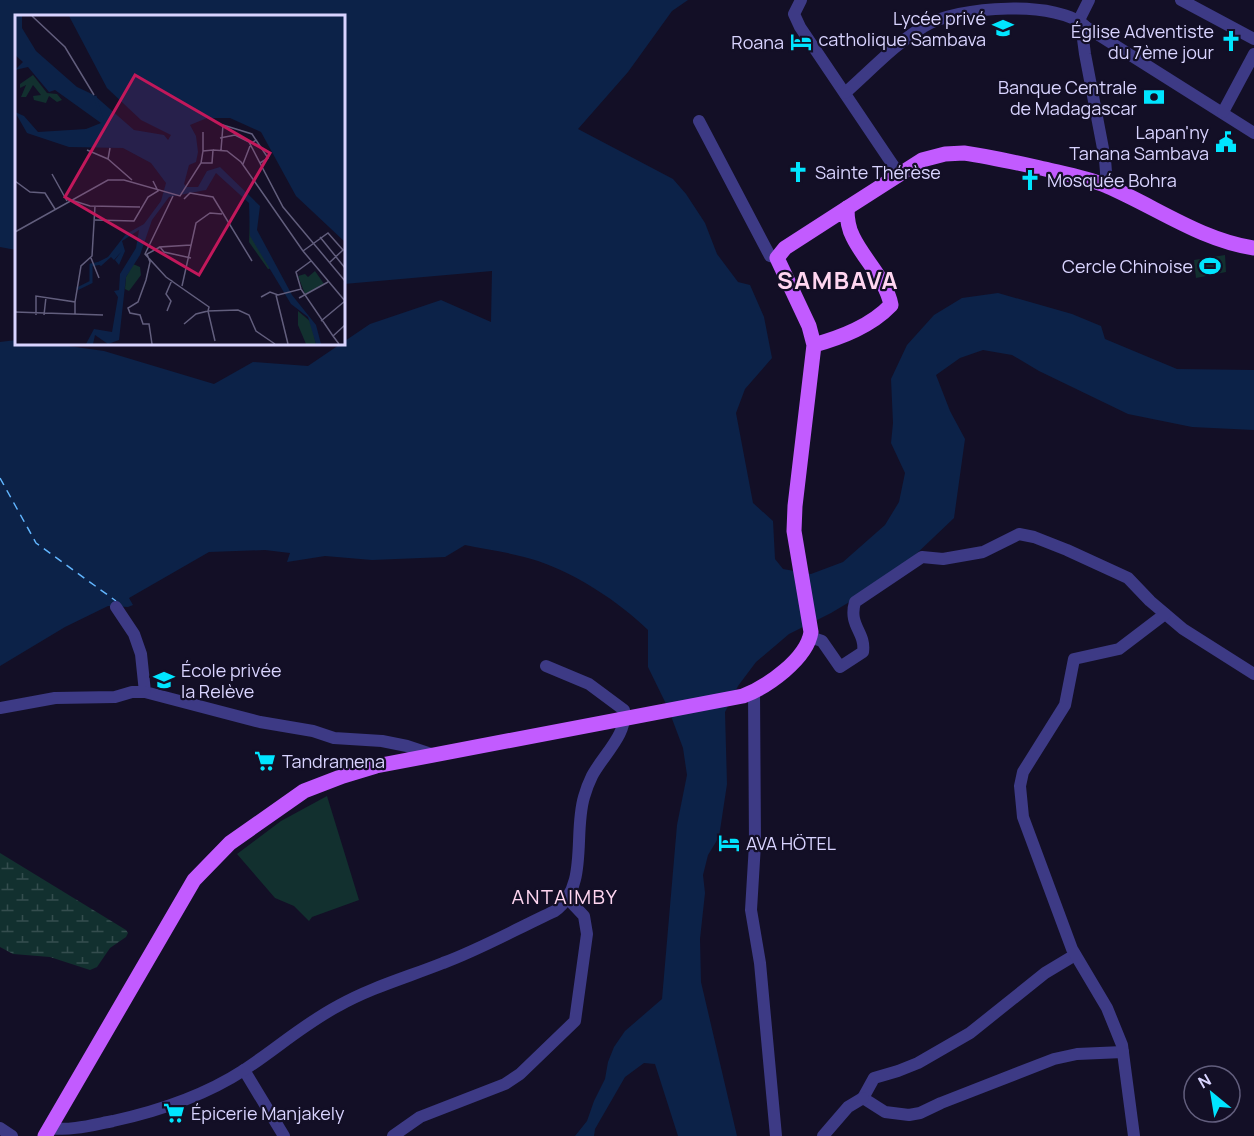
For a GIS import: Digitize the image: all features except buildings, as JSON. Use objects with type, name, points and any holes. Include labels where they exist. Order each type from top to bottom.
[{"type":"main road","points":[[47,1132],[194,880],[230,843],[304,791],[376,766],[749,693],[771,681],[794,661],[809,643],[810,634],[794,531],[814,345],[809,326],[777,258],[784,248],[922,160],[945,154],[964,153],[1075,176],[1107,186],[1202,232],[1234,245],[1254,248]]},
{"type":"main road","points":[[814,345],[869,323],[891,305],[883,285],[852,236],[847,208]]},
{"type":"street","points":[[801,0],[794,14],[800,27],[899,174]]},
{"type":"street","points":[[1089,0],[1083,22],[1083,39],[1105,159],[1107,186]]},
{"type":"street","points":[[1181,0],[1254,39]]},
{"type":"street","points":[[845,93],[911,35],[940,17],[972,8],[1036,3],[1060,7],[1254,133]]},
{"type":"street","points":[[1222,112],[1254,54]]},
{"type":"street","points":[[699,121],[770,256],[777,258]]},
{"type":"street","points":[[810,634],[822,641],[840,667],[863,651],[864,644],[852,617],[855,602],[922,557],[943,559],[983,552],[1019,534],[1067,549],[1128,578],[1183,629],[1254,674]]},
{"type":"street","points":[[116,607],[134,634],[141,654],[145,692]]},
{"type":"street","points":[[1134,1136],[1123,1052],[1107,1008],[1075,955],[1023,818],[1020,786],[1023,772],[1065,705],[1074,659],[1119,648],[1165,614]]},
{"type":"street","points":[[47,1132],[122,1119],[174,1104],[208,1091],[244,1070],[291,1035],[337,1006],[394,980],[445,963],[555,911],[568,899],[576,875],[578,834],[584,799],[593,775],[615,742],[625,718],[624,710],[589,684],[546,666]]},
{"type":"street","points":[[0,708],[55,698],[115,697],[132,692],[145,692],[260,722],[313,731],[334,738],[382,741],[434,755]]},
{"type":"street","points":[[749,693],[755,844],[751,910],[760,963],[776,1136]]},
{"type":"street","points":[[393,1136],[420,1117],[505,1084],[528,1067],[575,1021],[587,934],[584,916],[568,899]]},
{"type":"street","points":[[824,1136],[848,1107],[863,1098],[874,1078],[918,1063],[970,1033],[1045,973],[1075,955]]},
{"type":"street","points":[[863,1098],[885,1112],[909,1115],[920,1113],[1054,1059],[1077,1054],[1123,1052]]},
{"type":"street","points":[[244,1070],[284,1136]]},
{"type":"street","points":[[0,1128],[12,1136]]},
{"type":"green space","name":"Cercle Chinoise","points":[[1225,255],[1226,272],[1196,278],[1194,260]]},
{"type":"green space","points":[[327,796],[359,900],[312,917],[309,921],[294,906],[275,898],[237,854],[281,821]]},
{"type":"green space","points":[[0,853],[126,930],[128,933],[126,937],[110,948],[97,967],[90,970],[50,957],[13,954],[0,947]]},
{"type":"water","points":[[0,0],[688,0],[672,11],[628,72],[578,129],[673,179],[705,223],[717,254],[738,282],[750,285],[764,317],[772,358],[745,389],[736,413],[753,503],[773,521],[775,559],[783,569],[811,574],[843,562],[885,525],[899,502],[905,473],[891,443],[893,423],[891,379],[907,345],[934,315],[962,298],[998,293],[1072,314],[1101,326],[1105,339],[1177,369],[1254,370],[1254,430],[1192,427],[1128,414],[1039,371],[1012,355],[983,350],[960,358],[936,375],[950,411],[965,439],[954,518],[893,576],[831,613],[789,634],[756,662],[738,686],[725,712],[727,784],[719,837],[708,855],[703,875],[705,893],[700,939],[701,982],[737,1136],[678,1136],[655,1064],[644,1063],[625,1077],[595,1129],[594,1136],[575,1136],[587,1121],[605,1079],[614,1047],[625,1031],[662,999],[677,825],[687,775],[683,748],[668,708],[648,667],[648,630],[624,609],[597,590],[553,567],[511,554],[465,545],[445,557],[372,560],[325,556],[287,562],[290,553],[265,550],[209,552],[129,598],[133,605],[108,606],[65,627],[0,666],[0,342],[15,340],[15,345],[61,345],[104,351],[214,384],[253,362],[308,366],[339,345],[345,345],[345,341],[370,324],[441,300],[491,322],[492,271],[345,284],[345,15],[15,15],[15,250],[0,247]]},
{"type":"ferry route","points":[[0,478],[36,543],[116,601]]},
{"type":"place","name":"Lycée privé catholique Sambava","points":[[1003,28]]},
{"type":"place","name":"Église Adventiste du 7ème jour","points":[[1231,41]]},
{"type":"place","name":"Roana","points":[[801,42]]},
{"type":"place","name":"Banque Centrale de Madagascar","points":[[1154,97]]},
{"type":"place","name":"Lapan'ny Tanana Sambava","points":[[1226,142]]},
{"type":"place","name":"Sainte Thérèse","points":[[798,172]]},
{"type":"place","name":"Mosquée Bohra","points":[[1030,180]]},
{"type":"place","name":"Cercle Chinoise","points":[[1210,266]]},
{"type":"place","name":"École privée la Relève","points":[[164,680]]},
{"type":"place","name":"Tandramena","points":[[265,761]]},
{"type":"place","name":"AVA HÖTEL","points":[[729,843]]},
{"type":"place","name":"Épicerie Manjakely","points":[[174,1113]]},
{"type":"district","name":"SAMBAVA","points":[[838,279]]},
{"type":"district","name":"ANTAIMBY","points":[[565,896]]}]
